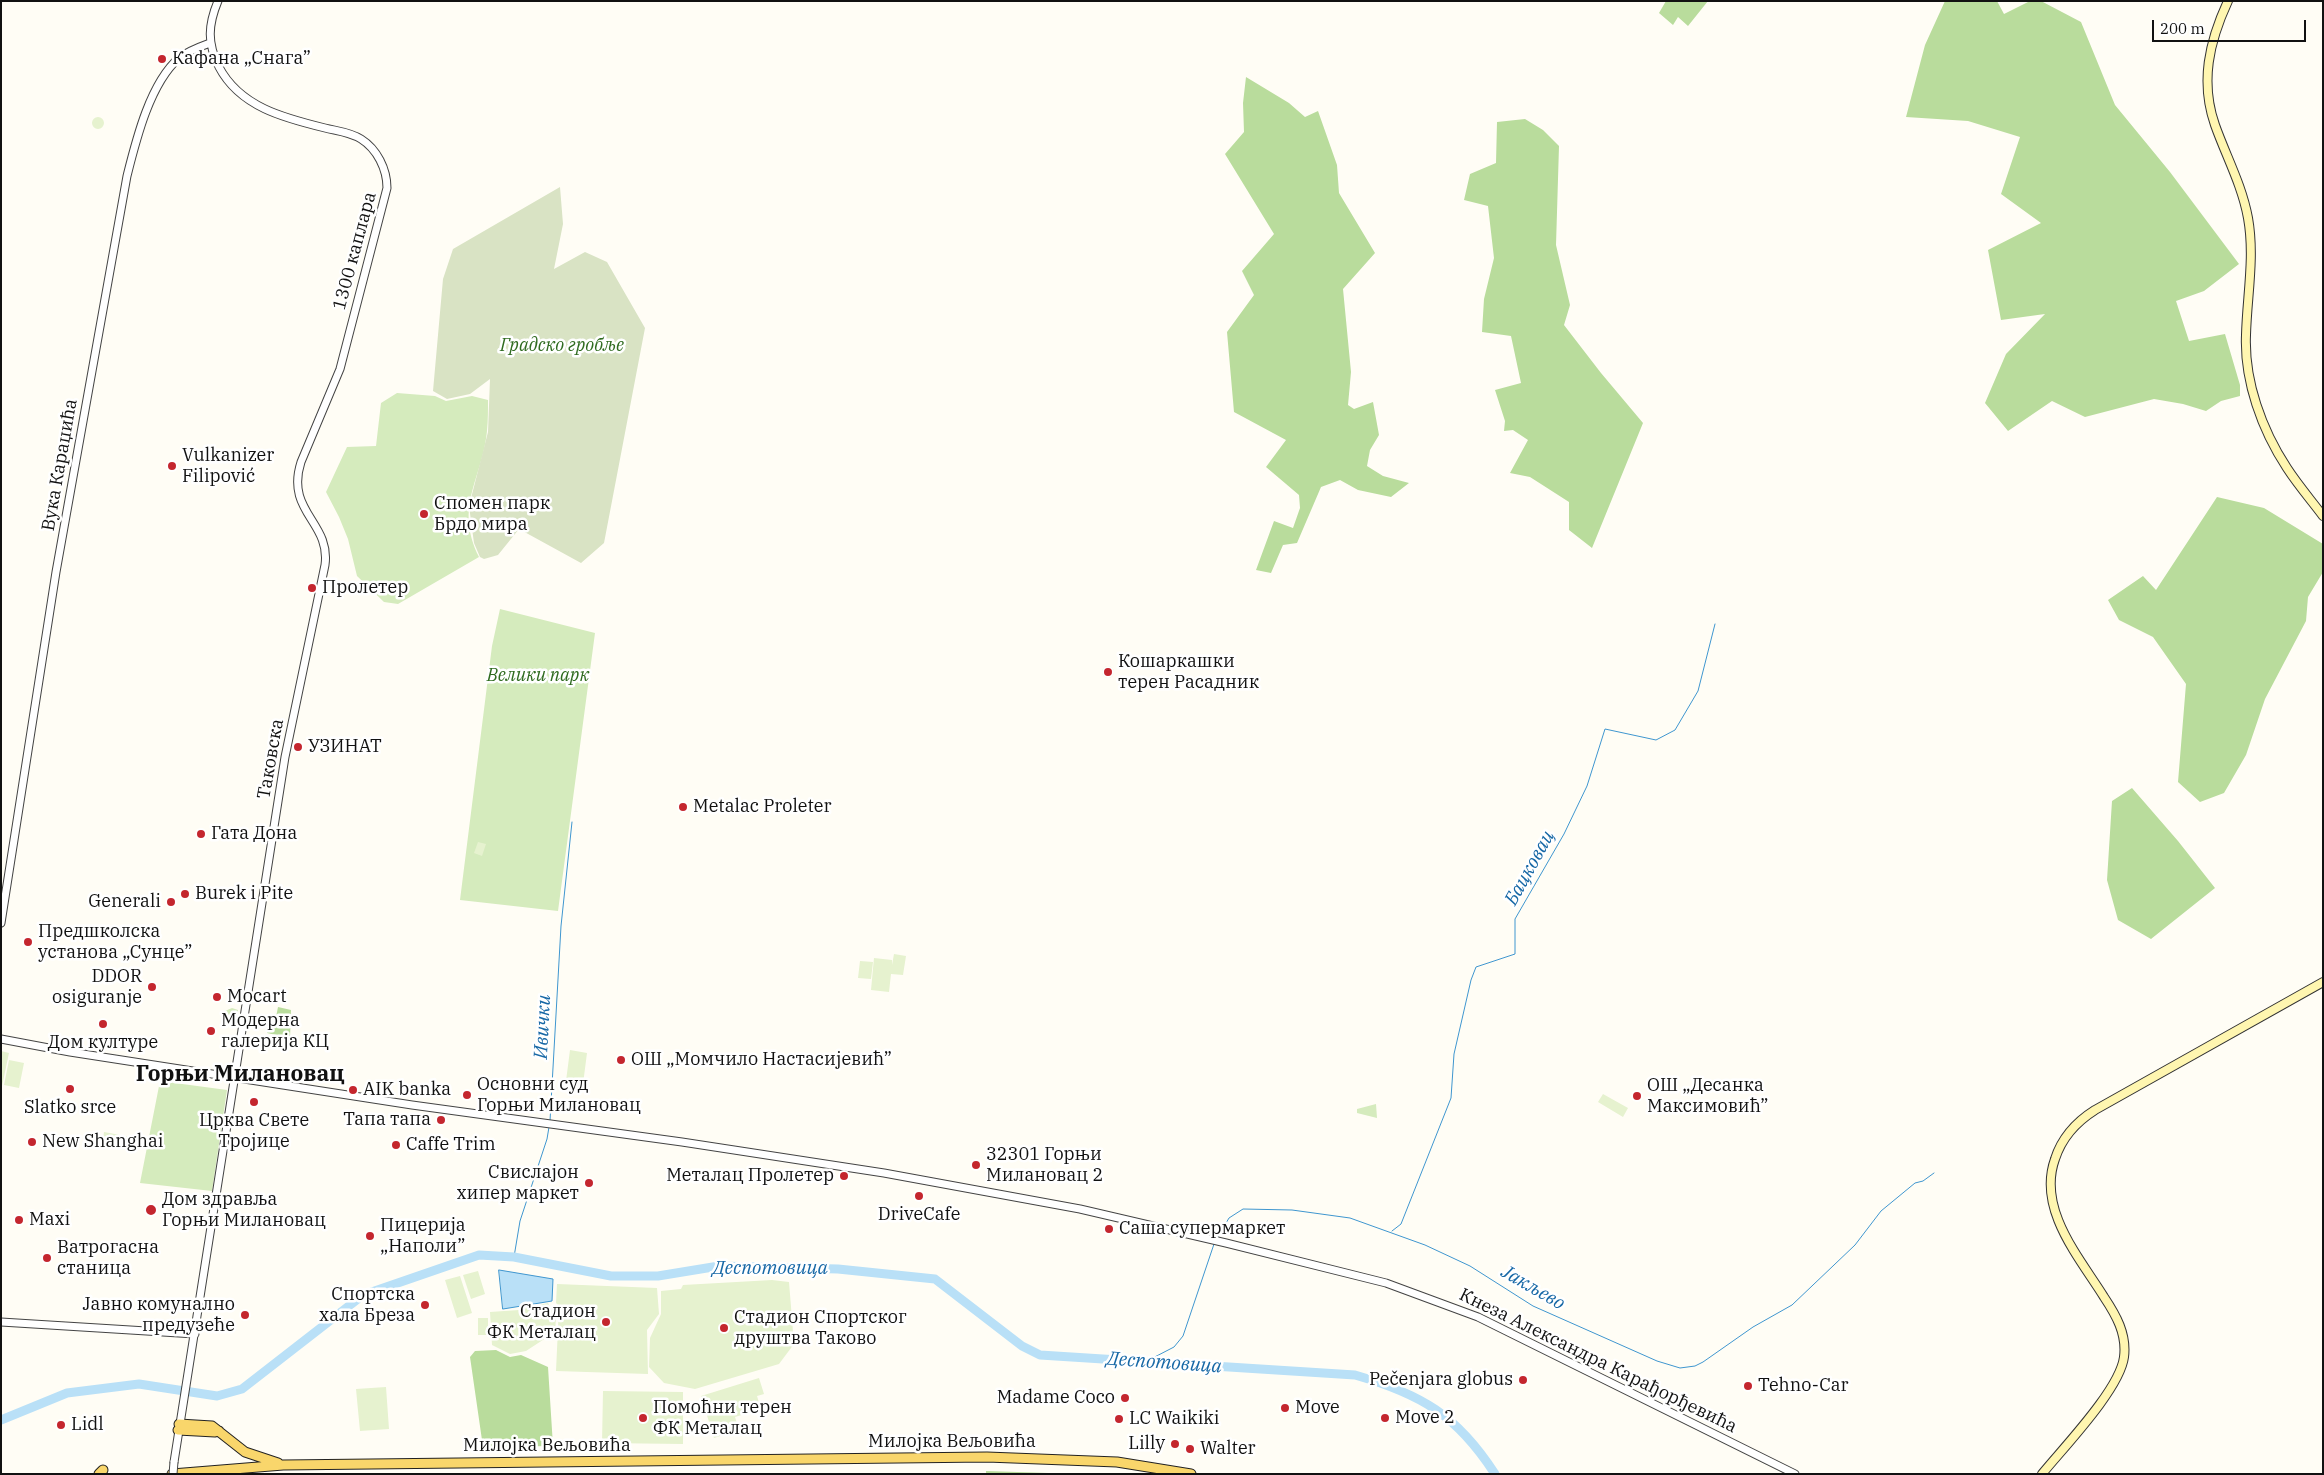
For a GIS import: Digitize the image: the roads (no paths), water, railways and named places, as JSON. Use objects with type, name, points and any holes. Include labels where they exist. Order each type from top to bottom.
[{"type":"main road","points":[[2228,1],[2212,42],[2206,82],[2212,116],[2238,179],[2248,219],[2252,259],[2246,336],[2249,373],[2257,405],[2273,444],[2286,467],[2322,515]]},
{"type":"main road","points":[[2042,1474],[2111,1388],[2120,1372],[2125,1355],[2124,1337],[2118,1320],[2062,1226],[2053,1206],[2050,1179],[2053,1162],[2060,1146],[2074,1126],[2095,1110],[2323,982]]},
{"type":"main road","points":[[179,1427],[212,1426],[250,1455],[283,1465]]},
{"type":"main road","name":"Милојка Вељовића","points":[[172,1474],[283,1465],[986,1457],[1117,1462],[1191,1474]]},
{"type":"street","name":"1300 каплара","points":[[218,1],[209,28],[210,43],[225,76],[240,93],[275,114],[359,138],[376,153],[387,180],[384,205],[340,369],[301,462],[297,484]]},
{"type":"street","name":"Вука Караџића","points":[[1,923],[56,572],[123,192],[132,158],[156,89],[181,57],[210,43]]},
{"type":"street","name":"Таковска","points":[[172,1474],[185,1382],[195,1334],[286,757],[326,558],[323,541],[302,504],[297,484]]},
{"type":"street","name":"Кнеза Александра Карађорђевића","points":[[1,1039],[70,1052],[682,1142],[939,1183],[1086,1210],[1208,1238],[1378,1281],[1478,1317],[1794,1474]]},
{"type":"street","points":[[1,1322],[195,1334]]},
{"type":"water","points":[[499,1270],[553,1279],[552,1301],[503,1309]]},
{"type":"waterway","name":"Бацковац","points":[[1392,1231],[1401,1224],[1451,1098],[1454,1054],[1471,980],[1476,967],[1515,954],[1515,919],[1564,834],[1587,786],[1605,729],[1656,740],[1675,730],[1698,691],[1715,624]]},
{"type":"waterway","name":"Ивички","points":[[550,1121],[561,926],[572,822]]},
{"type":"waterway","name":"Ивички","points":[[514,1257],[520,1221],[547,1139],[549,1127]]},
{"type":"waterway","name":"Јакљево","points":[[1217,1238],[1229,1218],[1243,1209],[1292,1210],[1350,1218],[1425,1245],[1470,1266],[1533,1306],[1657,1361],[1680,1368],[1695,1366],[1703,1362],[1753,1327],[1792,1305],[1855,1245],[1881,1211],[1915,1183],[1923,1181],[1934,1173]]},
{"type":"waterway","name":"Јакљево","points":[[1145,1362],[1174,1347],[1183,1336],[1214,1244]]},
{"type":"waterway","name":"Деспотовица","points":[[1,1420],[67,1393],[139,1384],[217,1396],[242,1389],[363,1295],[479,1255],[514,1257],[611,1276],[658,1276],[719,1266],[838,1269],[935,1279],[1022,1346],[1040,1355],[1355,1375],[1378,1382],[1418,1399],[1451,1422],[1466,1436],[1495,1474]]},
{"type":"place","name":"Кафана „Снага”","points":[[162,59]]},
{"type":"place","name":"Vulkanizer Filipović","points":[[172,466]]},
{"type":"place","name":"Спомен парк Брдо мира","points":[[424,514]]},
{"type":"place","name":"Пролетер","points":[[312,588]]},
{"type":"place","name":"Кошаркашки терен Расадник","points":[[1108,672]]},
{"type":"place","name":"УЗИНАТ","points":[[298,747]]},
{"type":"place","name":"Metalac Proleter","points":[[683,807]]},
{"type":"place","name":"Гата Дона","points":[[201,834]]},
{"type":"place","name":"Burek i Pite","points":[[185,894]]},
{"type":"place","name":"Generali","points":[[171,902]]},
{"type":"place","name":"Предшколска установа „Сунце”","points":[[28,942]]},
{"type":"place","name":"DDOR osiguranje","points":[[152,987]]},
{"type":"place","name":"Mocart","points":[[217,997]]},
{"type":"place","name":"Дом културе","points":[[103,1024]]},
{"type":"place","name":"Модерна галерија КЦ","points":[[211,1031]]},
{"type":"place","name":"ОШ „Момчило Настасијевић”","points":[[621,1060]]},
{"type":"place","name":"Slatko srce","points":[[70,1089]]},
{"type":"place","name":"AIK banka","points":[[353,1090]]},
{"type":"place","name":"Основни суд Горњи Милановац","points":[[467,1095]]},
{"type":"place","name":"ОШ „Десанка Максимовић”","points":[[1637,1096]]},
{"type":"place","name":"Црква Свете Тројице","points":[[254,1102]]},
{"type":"place","name":"Тапа тапа","points":[[441,1120]]},
{"type":"place","name":"New Shanghai","points":[[32,1142]]},
{"type":"place","name":"Caffe Trim","points":[[396,1145]]},
{"type":"place","name":"32301 Горњи Милановац 2","points":[[976,1165]]},
{"type":"place","name":"Металац Пролетер","points":[[844,1176]]},
{"type":"place","name":"Свислајон хипер маркет","points":[[589,1183]]},
{"type":"place","name":"DriveCafe","points":[[919,1196]]},
{"type":"place","name":"Дом здравља Горњи Милановац","points":[[151,1210]]},
{"type":"place","name":"Maxi","points":[[19,1220]]},
{"type":"place","name":"Саша супермаркет","points":[[1109,1229]]},
{"type":"place","name":"Пицерија „Наполи”","points":[[370,1236]]},
{"type":"place","name":"Ватрогасна станица","points":[[47,1258]]},
{"type":"place","name":"Спортска хала Бреза","points":[[425,1305]]},
{"type":"place","name":"Јавно комунално предузеће","points":[[245,1315]]},
{"type":"place","name":"Стадион ФК Металац","points":[[606,1322]]},
{"type":"place","name":"Стадион Спортског друштва Таково","points":[[724,1328]]},
{"type":"place","name":"Pečenjara globus","points":[[1523,1380]]},
{"type":"place","name":"Tehno-Car","points":[[1748,1386]]},
{"type":"place","name":"Madame Coco","points":[[1125,1398]]},
{"type":"place","name":"Move","points":[[1285,1408]]},
{"type":"place","name":"Помоћни терен ФК Металац","points":[[643,1418]]},
{"type":"place","name":"Move 2","points":[[1385,1418]]},
{"type":"place","name":"LC Waikiki","points":[[1119,1419]]},
{"type":"place","name":"Lidl","points":[[61,1425]]},
{"type":"place","name":"Lilly","points":[[1175,1444]]},
{"type":"place","name":"Walter","points":[[1190,1449]]},
{"type":"district","name":"Горњи Милановац","points":[[240,1075]]},
{"type":"park label","name":"Градско гробље","points":[[562,346]]},
{"type":"park label","name":"Велики парк","points":[[538,676]]}]
